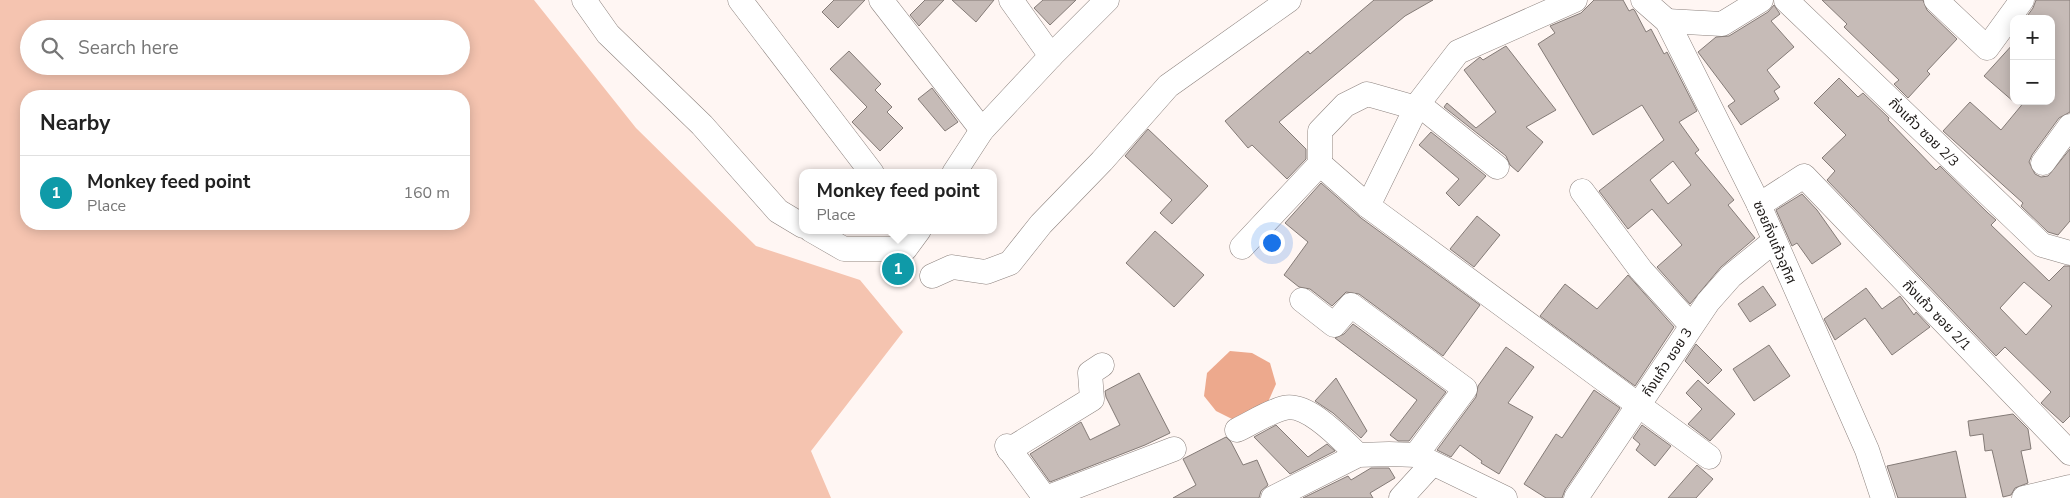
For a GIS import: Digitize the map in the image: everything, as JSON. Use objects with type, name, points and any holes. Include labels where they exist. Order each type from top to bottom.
[{"type":"street","points":[[584,0],[608,34],[702,125],[778,212],[799,224]]},
{"type":"street","points":[[740,0],[869,169]]},
{"type":"street","points":[[881,0],[982,130]]},
{"type":"street","points":[[1011,0],[1051,56]]},
{"type":"street","points":[[957,169],[982,130],[1051,56],[1107,0]]},
{"type":"street","points":[[932,276],[952,267],[986,272],[1010,263],[1041,224],[1102,162],[1168,86],[1289,0]]},
{"type":"street","points":[[1368,206],[1416,108],[1458,52],[1575,0]]},
{"type":"street","name":"ซอยกิ่งแก้วอุทิศ","points":[[1644,0],[1667,21],[1759,205],[1867,450],[1883,498]]},
{"type":"street","points":[[1667,21],[1722,24],[1761,0]]},
{"type":"street","name":"กิ่งแก้ว ซอย 2/3","points":[[1786,0],[2042,245],[2070,253]]},
{"type":"street","points":[[1936,0],[1987,48],[2022,0]]},
{"type":"street","points":[[1242,247],[1320,164],[1320,132],[1345,105],[1367,94],[1427,111],[1497,167]]},
{"type":"street","points":[[2043,163],[2070,126]]},
{"type":"street","points":[[1320,164],[1368,206],[1709,457]]},
{"type":"street","name":"กิ่งแก้ว ซอย 2/1","points":[[1759,205],[1804,176],[2070,453]]},
{"type":"street","points":[[1582,190],[1641,270],[1691,325]]},
{"type":"street","points":[[818,234],[844,249],[905,249],[916,234]]},
{"type":"street","name":"กิ่งแก้ว ซอย 3","points":[[1576,498],[1639,406],[1691,325],[1731,276],[1774,241]]},
{"type":"street","points":[[1302,300],[1334,325],[1351,305],[1465,388],[1401,498]]},
{"type":"street","points":[[1102,365],[1090,373],[1092,399],[1008,448],[1046,498],[1174,449]]},
{"type":"street","points":[[1237,430],[1285,408],[1301,410],[1317,418],[1358,455]]},
{"type":"street","points":[[1273,498],[1358,455],[1424,460],[1505,498]]},
{"type":"street","points":[[2024,498],[2070,487]]},
{"type":"shaded area","points":[[0,0],[534,0],[636,128],[756,246],[860,280],[903,332],[811,451],[831,498],[0,498]]},
{"type":"shaded area","points":[[1230,351],[1252,353],[1270,363],[1276,384],[1268,402],[1232,419],[1216,411],[1204,396],[1207,373]]},
{"type":"building","points":[[834,0],[865,0],[838,28],[822,12]]},
{"type":"building","points":[[925,0],[944,0],[919,26],[910,15]]},
{"type":"building","points":[[952,0],[994,0],[976,22]]},
{"type":"building","points":[[1043,0],[1076,0],[1050,25],[1034,8]]},
{"type":"building","points":[[1374,0],[1433,0],[1405,16],[1279,122],[1306,149],[1306,159],[1287,179],[1252,145],[1248,148],[1225,121],[1308,51],[1310,54]]},
{"type":"building","points":[[1594,0],[1623,0],[1629,11],[1633,9],[1635,11],[1646,32],[1651,29],[1664,54],[1667,52],[1697,111],[1679,122],[1699,150],[1695,153],[1734,200],[1728,205],[1755,238],[1721,267],[1690,304],[1657,267],[1682,245],[1652,209],[1628,229],[1599,191],[1664,140],[1642,105],[1593,135],[1538,44],[1555,33],[1550,26],[1581,13]],"holes":[[[1673,161],[1691,185],[1668,204],[1650,180]]]},
{"type":"building","points":[[1822,0],[1923,0],[1927,10],[1957,39],[1927,71],[1930,74],[1908,98],[1894,84],[1899,80],[1844,27],[1847,24]]},
{"type":"building","points":[[2036,0],[2070,0],[2070,112],[2059,118],[2029,162],[2035,174],[2041,177],[2048,176],[2070,149],[2070,221],[2058,235],[2048,232],[2021,206],[2023,203],[1943,131],[1970,102],[2001,130],[2022,105],[2055,105],[2055,15],[2028,15]]},
{"type":"building","points":[[1774,5],[1780,14],[1771,21],[1794,47],[1767,70],[1780,87],[1774,91],[1779,99],[1741,125],[1728,106],[1735,101],[1698,52],[1716,37],[1729,36],[1768,12]]},
{"type":"building","points":[[1506,46],[1556,110],[1526,127],[1543,142],[1518,172],[1510,165],[1506,156],[1444,107],[1447,103],[1476,128],[1496,112],[1464,70],[1480,57],[1483,60]]},
{"type":"building","points":[[2010,47],[2010,99],[1984,76]]},
{"type":"building","points":[[849,51],[881,84],[875,90],[892,107],[887,112],[903,128],[880,151],[852,122],[867,107],[830,69]]},
{"type":"building","points":[[1839,78],[1858,97],[1863,93],[1889,118],[1888,120],[1936,170],[1940,166],[1996,220],[1991,225],[2049,281],[2064,266],[2070,266],[2070,416],[2063,423],[2041,403],[2051,392],[2005,347],[1996,356],[1827,180],[1835,171],[1822,158],[1846,135],[1814,103]],"holes":[[[2024,282],[2052,306],[2026,335],[2000,308]]]},
{"type":"building","points":[[932,88],[958,122],[945,131],[918,99]]},
{"type":"building","points":[[1148,129],[1208,186],[1172,224],[1160,213],[1172,200],[1125,156]]},
{"type":"building","points":[[1431,132],[1486,176],[1459,206],[1446,193],[1459,179],[1419,145]]},
{"type":"building","points":[[1321,183],[1361,218],[1480,305],[1443,356],[1359,294],[1346,292],[1332,306],[1310,289],[1299,287],[1284,275],[1308,242],[1285,223]]},
{"type":"building","points":[[1802,194],[1817,210],[1841,244],[1812,264],[1797,243],[1792,246],[1776,210]]},
{"type":"building","points":[[1477,216],[1500,235],[1474,267],[1450,249]]},
{"type":"building","points":[[1155,231],[1204,275],[1174,307],[1126,263]]},
{"type":"building","points":[[1628,275],[1674,327],[1635,386],[1540,316],[1565,284],[1597,309]]},
{"type":"building","points":[[1763,286],[1776,305],[1750,322],[1738,304]]},
{"type":"building","points":[[1866,288],[1882,309],[1900,296],[1914,315],[1916,312],[1930,327],[1892,355],[1865,318],[1835,340],[1824,319]]},
{"type":"building","points":[[1353,324],[1446,392],[1409,441],[1398,441],[1390,435],[1417,400],[1335,338],[1344,334]]},
{"type":"building","points":[[1696,344],[1722,370],[1708,384],[1685,361]]},
{"type":"building","points":[[1769,345],[1790,376],[1754,401],[1733,369]]},
{"type":"building","points":[[1506,347],[1534,367],[1508,403],[1533,417],[1499,474],[1481,463],[1482,461],[1460,445],[1451,457],[1437,450],[1476,397],[1478,386]]},
{"type":"building","points":[[1139,373],[1170,433],[1145,445],[1050,482],[1030,454],[1081,422],[1090,440],[1120,425],[1106,397],[1105,391]]},
{"type":"building","points":[[1336,378],[1367,431],[1361,438],[1333,413],[1315,401]]},
{"type":"building","points":[[1698,380],[1735,414],[1710,441],[1688,424],[1702,409],[1686,393]]},
{"type":"building","points":[[1594,390],[1620,408],[1565,490],[1562,498],[1546,498],[1524,484],[1556,434],[1562,438]]},
{"type":"building","points":[[2013,414],[2028,429],[2031,449],[2021,451],[2028,483],[2015,488],[2011,495],[2003,497],[1992,450],[1985,451],[1983,434],[1970,436],[1968,421]]},
{"type":"building","points":[[1276,425],[1308,457],[1327,444],[1335,451],[1290,474],[1254,437]]},
{"type":"building","points":[[1642,425],[1671,446],[1655,466],[1636,450],[1640,444],[1633,438]]},
{"type":"building","points":[[1226,437],[1231,442],[1243,465],[1257,460],[1268,485],[1261,491],[1259,498],[1173,498],[1196,485],[1183,459]]},
{"type":"building","points":[[1956,451],[1966,498],[1898,498],[1887,466]]},
{"type":"building","points":[[1697,465],[1713,479],[1696,498],[1668,498]]},
{"type":"building","points":[[1371,468],[1389,468],[1395,478],[1370,493],[1373,498],[1303,498],[1348,476],[1351,480]]},
{"type":"place","name":"Monkey feed point","points":[[898,269]]}]
